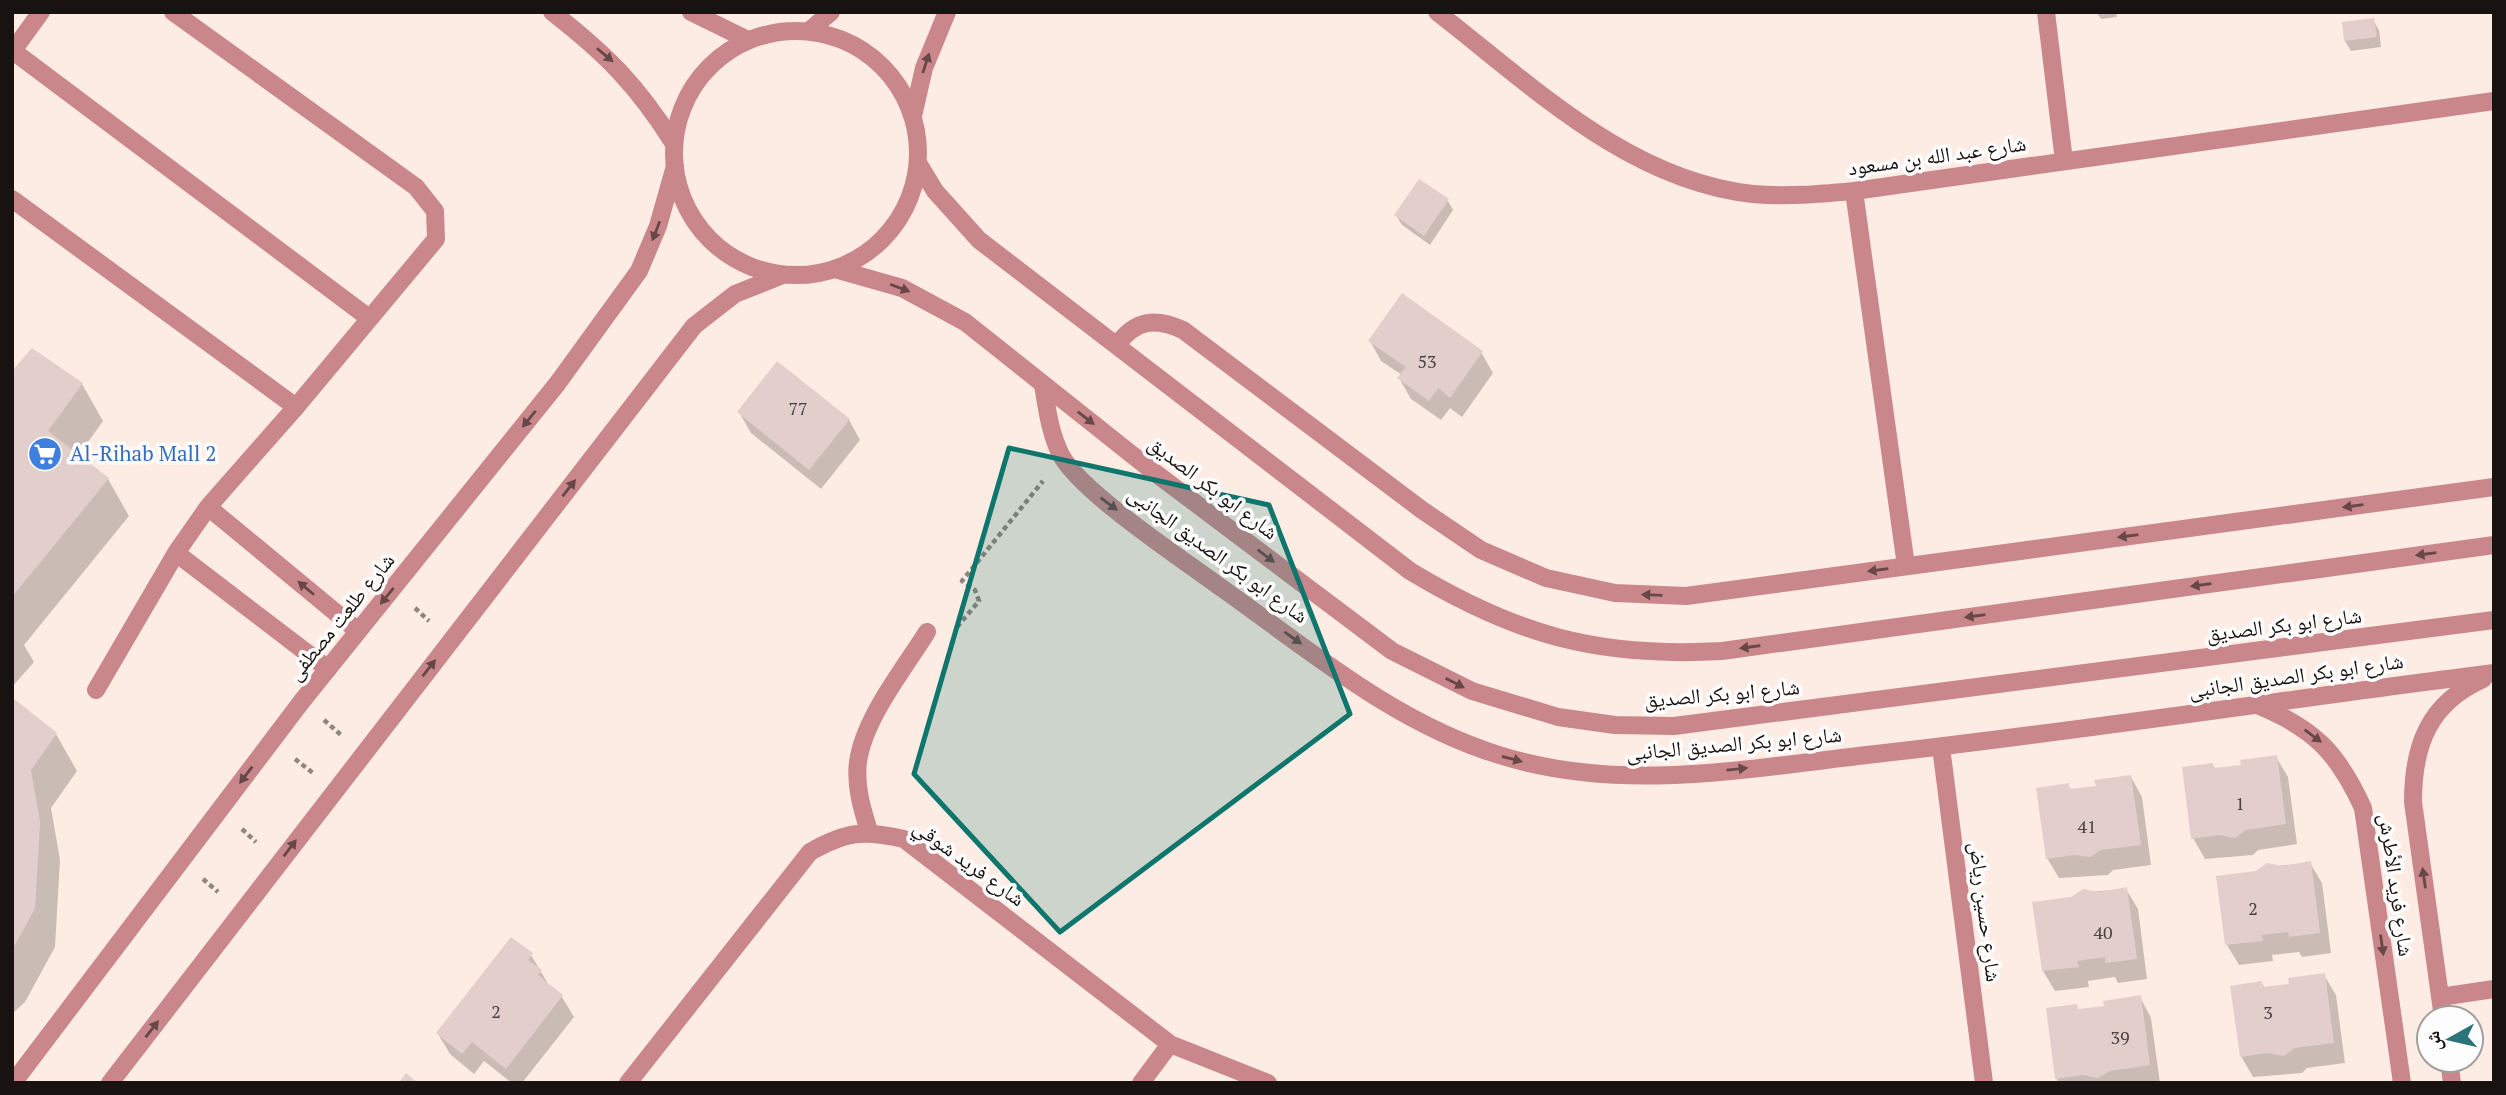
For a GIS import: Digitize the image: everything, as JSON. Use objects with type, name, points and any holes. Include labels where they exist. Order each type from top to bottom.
[{"type":"street","points":[[41,12],[13,52],[369,318]]},
{"type":"street","points":[[96,690],[176,553],[208,507],[296,407],[436,239],[435,211],[416,187],[173,12]]},
{"type":"street","points":[[552,12],[614,63],[647,101],[674,144]]},
{"type":"street","points":[[691,12],[748,40]]},
{"type":"street","points":[[809,31],[831,12]]},
{"type":"street","points":[[913,116],[901,91],[884,68],[862,49],[837,37],[809,31],[778,32],[748,40],[719,57],[696,82],[681,111],[674,144],[675,166],[683,198],[699,227],[723,250],[751,266],[783,275],[809,275],[835,269],[866,253],[892,229],[910,197],[918,163],[913,116],[924,68],[947,12]]},
{"type":"street","points":[[2046,12],[2064,161]]},
{"type":"street","name":"شارع عبد الله بن مسعود","points":[[1446,15],[1606,142],[1652,166],[1700,184],[1751,194],[1802,196],[1854,191],[2494,101]]},
{"type":"street","name":"شارع ابو بكر الصديق","points":[[918,163],[956,217],[979,240],[1410,571],[1460,601],[1513,625],[1569,642],[1620,651],[1671,654],[1722,651],[2494,545]]},
{"type":"street","name":"شارع طلعت مصطفى","points":[[13,1083],[302,701],[557,384],[639,271],[658,226],[675,166]]},
{"type":"street","points":[[1854,191],[1906,566]]},
{"type":"street","points":[[12,199],[296,407]]},
{"type":"street","name":"شارع ابو بكر الصديق","points":[[835,269],[880,281],[934,303],[965,322],[1043,385],[1392,651],[1472,691],[1558,717],[1615,724],[1674,726],[2494,620]]},
{"type":"street","points":[[110,1083],[694,326],[735,294],[783,275]]},
{"type":"street","points":[[1117,345],[1127,331],[1144,322],[1164,321],[1183,330],[1422,510],[1481,550],[1546,578],[1615,593],[1686,596],[2494,487]]},
{"type":"street","name":"شارع ابو بكر الصديق الجانبى","points":[[1043,385],[1048,420],[1062,458],[1090,489],[1187,563],[1392,708],[1444,736],[1554,770],[1610,777],[1658,777],[1941,747],[2494,673]]},
{"type":"street","points":[[208,507],[358,631]]},
{"type":"street","points":[[176,553],[328,669]]},
{"type":"street","points":[[869,831],[859,796],[858,761],[868,728],[927,632]]},
{"type":"street","name":"شارع فريد الأطرش","points":[[2441,1004],[2413,802],[2413,768],[2422,736],[2441,707],[2466,686],[2494,673]]},
{"type":"street","name":"شارع فريد الأطرش","points":[[2253,704],[2290,718],[2322,742],[2347,773],[2363,808],[2402,1083]]},
{"type":"street","name":"شارع حسين رياض","points":[[1941,747],[1984,1083]]},
{"type":"street","name":"شارع فريد شوقي","points":[[628,1083],[810,852],[838,836],[869,831],[904,839],[1170,1044],[1268,1083]]},
{"type":"street","points":[[2440,997],[2494,989]]},
{"type":"street","points":[[1141,1083],[1170,1044]]},
{"type":"path","points":[[927,632],[940,641],[948,639],[979,601],[975,590],[962,581],[1062,458]]},
{"type":"path","points":[[393,589],[451,640]]},
{"type":"path","points":[[302,701],[363,754]]},
{"type":"path","points":[[272,741],[335,790]]},
{"type":"path","points":[[220,810],[279,862]]},
{"type":"path","points":[[182,860],[241,913]]},
{"type":"highlighted area","points":[[1009,448],[1269,505],[1350,714],[1060,932],[914,774]]},
{"type":"building","points":[[2374,18],[2377,37],[2344,41],[2342,22]]},
{"type":"building","points":[[1419,179],[1449,199],[1424,236],[1394,215]]},
{"type":"building","points":[[1402,293],[1483,351],[1450,398],[1438,388],[1429,401],[1397,378],[1406,367],[1368,341]]},
{"type":"building","name":"Al-Rihab Mall 2","points":[[32,348],[83,383],[48,431],[109,478],[12,597],[12,371]]},
{"type":"building","points":[[777,361],[850,419],[809,470],[737,412]]},
{"type":"building","points":[[12,697],[57,733],[31,770],[40,822],[35,909],[12,950]]},
{"type":"building","points":[[2277,755],[2286,824],[2246,830],[2235,838],[2219,835],[2191,839],[2182,767],[2213,763],[2214,768],[2241,765],[2240,760]]},
{"type":"building","points":[[2131,775],[2141,845],[2101,850],[2090,857],[2074,855],[2046,859],[2036,788],[2069,783],[2069,789],[2096,786],[2094,780]]},
{"type":"building","points":[[2311,861],[2320,933],[2289,937],[2288,932],[2262,935],[2263,941],[2225,945],[2216,876],[2256,871],[2267,863],[2283,866]]},
{"type":"building","points":[[2127,887],[2137,959],[2105,963],[2105,957],[2077,961],[2079,967],[2042,971],[2032,902],[2071,897],[2083,889],[2099,892]]},
{"type":"building","points":[[511,937],[533,953],[528,960],[542,970],[538,975],[563,995],[506,1069],[472,1042],[462,1054],[436,1033]]},
{"type":"building","points":[[2325,973],[2334,1043],[2295,1048],[2284,1056],[2268,1053],[2240,1057],[2230,986],[2262,981],[2263,987],[2289,984],[2288,978]]},
{"type":"building","points":[[2141,995],[2150,1065],[2110,1071],[2098,1078],[2083,1075],[2055,1079],[2046,1008],[2077,1004],[2078,1009],[2104,1006],[2103,1001]]},
{"type":"building","points":[[406,1073],[418,1083],[399,1083]]},
{"type":"place","name":"Al-Rihab Mall 2","points":[[45,454]]}]
